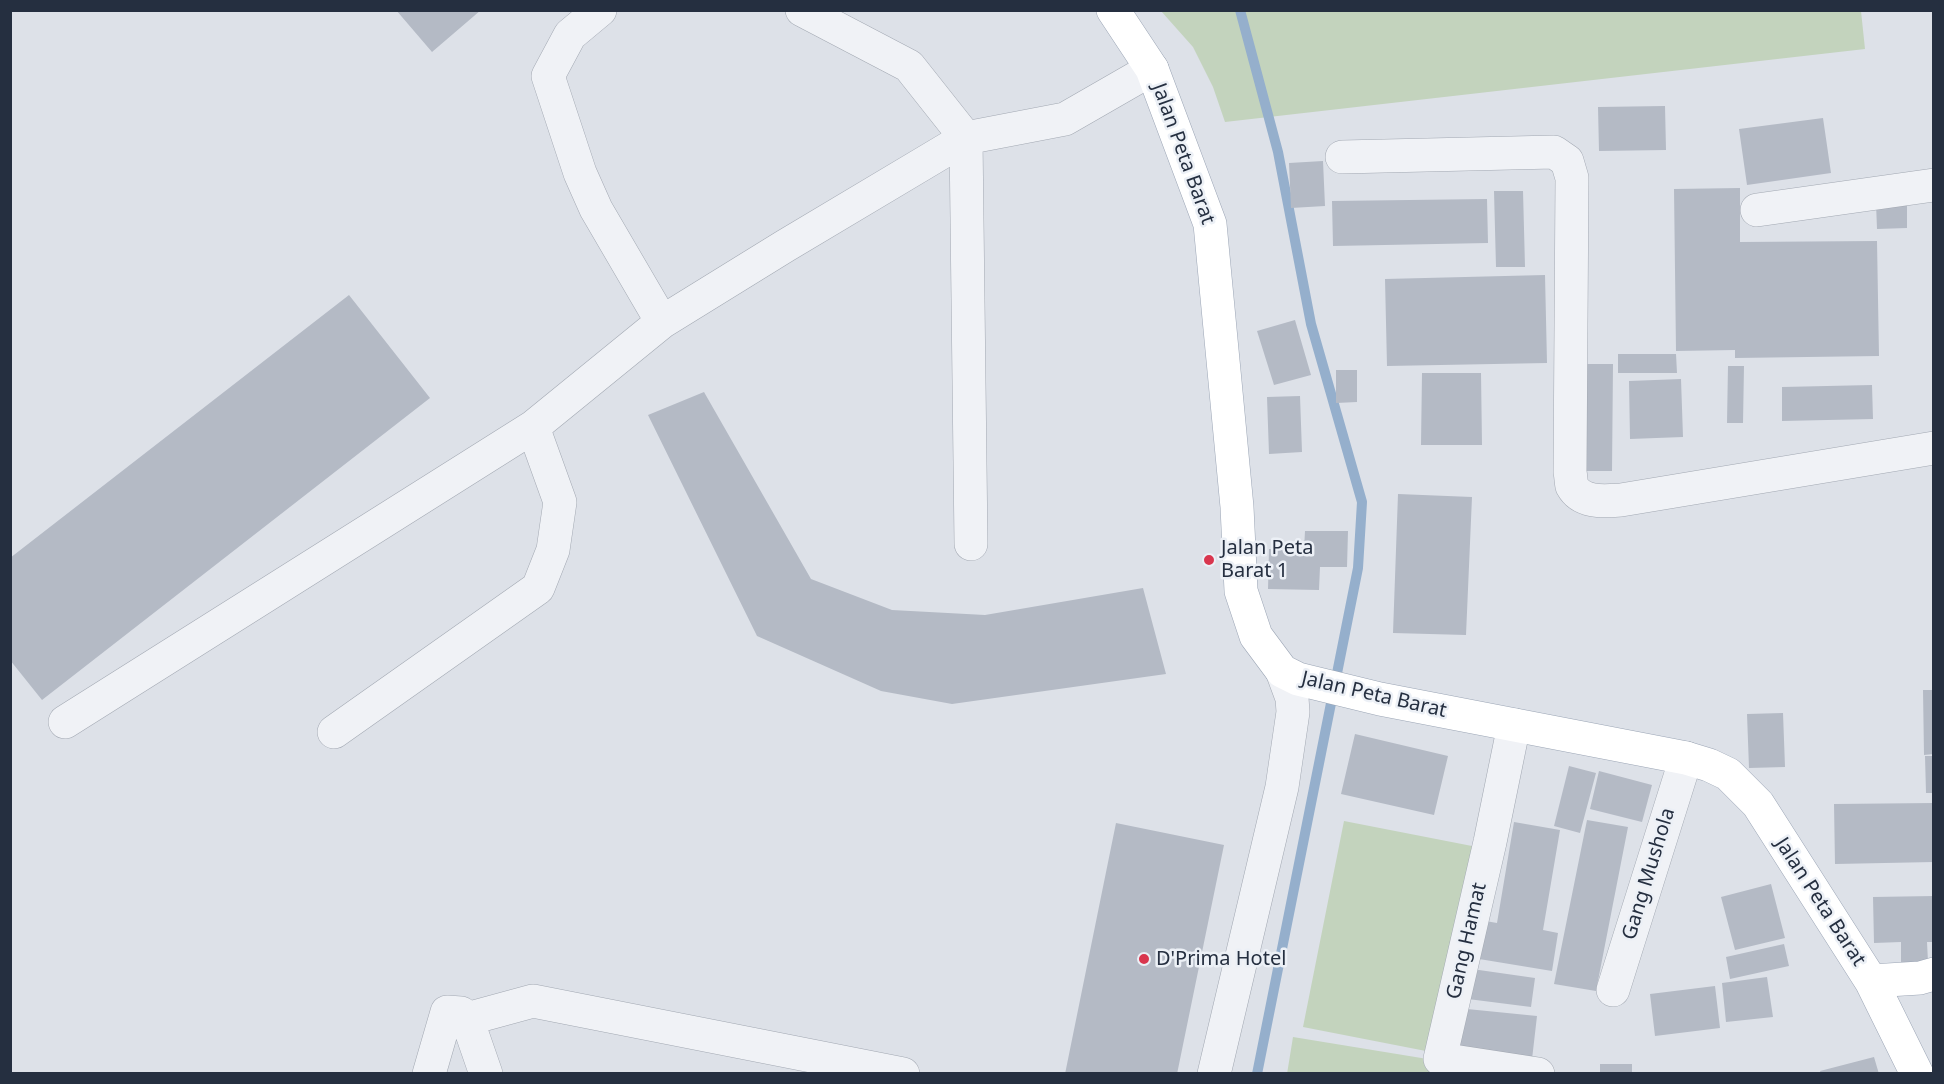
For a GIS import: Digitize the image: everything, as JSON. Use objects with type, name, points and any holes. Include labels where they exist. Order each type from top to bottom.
[{"type":"main road","name":"Jalan Peta Barat","points":[[1113,10],[1152,69],[1210,224],[1237,507],[1241,591],[1256,636],[1290,675],[1380,699],[1686,758],[1728,774],[1758,804],[1871,981],[1917,1074]]},
{"type":"main road","points":[[1871,981],[1920,978],[1934,974]]},
{"type":"street","points":[[600,10],[570,35],[549,76],[580,173],[596,209],[662,322]]},
{"type":"street","points":[[802,10],[909,66],[966,138],[971,544]]},
{"type":"street","points":[[65,722],[533,427],[662,322],[785,246],[966,138],[1065,119],[1152,69]]},
{"type":"street","points":[[1342,157],[1554,152],[1567,161],[1572,178],[1570,472],[1572,486],[1583,496],[1599,502],[1621,500],[1934,448]]},
{"type":"street","points":[[1757,210],[1934,185]]},
{"type":"street","points":[[334,732],[538,588],[553,550],[560,502],[533,427]]},
{"type":"street","points":[[1214,1074],[1282,787],[1293,712],[1290,675]]},
{"type":"street","name":"Gang Hamat","points":[[1514,725],[1490,842],[1440,1059],[1538,1074]]},
{"type":"street","name":"Gang Mushola","points":[[1613,990],[1686,758]]},
{"type":"street","points":[[467,1019],[533,1001],[903,1074]]},
{"type":"street","points":[[429,1074],[447,1012],[461,1013],[467,1019],[486,1074]]},
{"type":"green space","points":[[1161,11],[1861,11],[1865,49],[1225,122],[1213,87],[1193,47]]},
{"type":"green space","points":[[1344,821],[1472,846],[1431,1052],[1303,1027]]},
{"type":"green space","points":[[1293,1037],[1513,1073],[1287,1074]]},
{"type":"building","points":[[396,10],[481,10],[432,52]]},
{"type":"building","points":[[1665,106],[1666,150],[1599,151],[1598,107]]},
{"type":"building","points":[[1823,118],[1831,173],[1747,185],[1739,129]]},
{"type":"building","points":[[1323,161],[1325,206],[1291,208],[1289,163]]},
{"type":"building","points":[[1740,188],[1740,242],[1877,241],[1879,356],[1735,358],[1735,350],[1676,351],[1674,189]]},
{"type":"building","points":[[1494,191],[1523,191],[1525,267],[1496,267]]},
{"type":"building","points":[[1487,199],[1488,243],[1333,246],[1332,201]]},
{"type":"building","points":[[1876,203],[1907,203],[1907,228],[1877,229]]},
{"type":"building","points":[[1545,275],[1547,363],[1387,366],[1385,279]]},
{"type":"building","points":[[349,295],[430,398],[42,700],[10,660],[10,558]]},
{"type":"building","points":[[1295,320],[1311,375],[1274,385],[1257,331]]},
{"type":"building","points":[[1618,354],[1676,354],[1677,373],[1618,373]]},
{"type":"building","points":[[1587,364],[1613,364],[1612,471],[1586,471]]},
{"type":"building","points":[[1728,366],[1744,366],[1743,423],[1727,423]]},
{"type":"building","points":[[1336,370],[1357,370],[1357,402],[1336,403]]},
{"type":"building","points":[[1422,373],[1481,373],[1482,445],[1421,445]]},
{"type":"building","points":[[1681,379],[1683,437],[1630,439],[1629,381]]},
{"type":"building","points":[[1872,385],[1873,419],[1782,421],[1782,387]]},
{"type":"building","points":[[704,392],[811,579],[892,610],[985,615],[1143,588],[1166,674],[952,704],[881,691],[757,636],[648,415]]},
{"type":"building","points":[[1300,396],[1302,452],[1269,454],[1267,397]]},
{"type":"building","points":[[1398,494],[1472,497],[1466,635],[1393,633]]},
{"type":"building","points":[[1305,531],[1348,531],[1347,567],[1320,567],[1319,590],[1268,589],[1269,549],[1304,550]]},
{"type":"building","points":[[1923,690],[1934,690],[1934,754],[1924,755]]},
{"type":"building","points":[[1783,713],[1785,767],[1749,768],[1747,714]]},
{"type":"building","points":[[1355,734],[1448,756],[1434,815],[1341,794]]},
{"type":"building","points":[[1925,756],[1934,756],[1934,793],[1926,793]]},
{"type":"building","points":[[1569,766],[1596,773],[1580,833],[1554,826]]},
{"type":"building","points":[[1599,771],[1652,785],[1642,822],[1590,809]]},
{"type":"building","points":[[1934,803],[1934,862],[1835,864],[1834,804]]},
{"type":"building","points":[[1587,820],[1628,827],[1596,991],[1554,984]]},
{"type":"building","points":[[1514,822],[1560,830],[1543,930],[1558,933],[1552,971],[1467,957],[1474,919],[1497,923]]},
{"type":"building","name":"D'Prima Hotel","points":[[1116,823],[1224,845],[1177,1074],[1065,1074]]},
{"type":"building","points":[[1771,884],[1785,938],[1735,950],[1721,897]]},
{"type":"building","points":[[1934,896],[1934,942],[1927,942],[1928,962],[1901,962],[1901,942],[1874,943],[1873,897]]},
{"type":"building","points":[[1784,944],[1789,966],[1730,979],[1726,957]]},
{"type":"building","points":[[1472,969],[1535,978],[1531,1007],[1468,999]]},
{"type":"building","points":[[1767,977],[1773,1017],[1726,1022],[1722,983]]},
{"type":"building","points":[[1715,986],[1720,1028],[1655,1036],[1650,994]]},
{"type":"building","points":[[1457,1008],[1537,1016],[1531,1068],[1451,1060]]},
{"type":"building","points":[[1874,1057],[1879,1074],[1821,1074],[1820,1071]]},
{"type":"building","points":[[1600,1064],[1632,1064],[1632,1074],[1600,1074]]},
{"type":"waterway","points":[[1240,10],[1278,152],[1311,324],[1362,502],[1358,568],[1257,1074]]},
{"type":"place","name":"Jalan Peta Barat 1","points":[[1209,560]]},
{"type":"place","name":"D'Prima Hotel","points":[[1144,959]]}]
